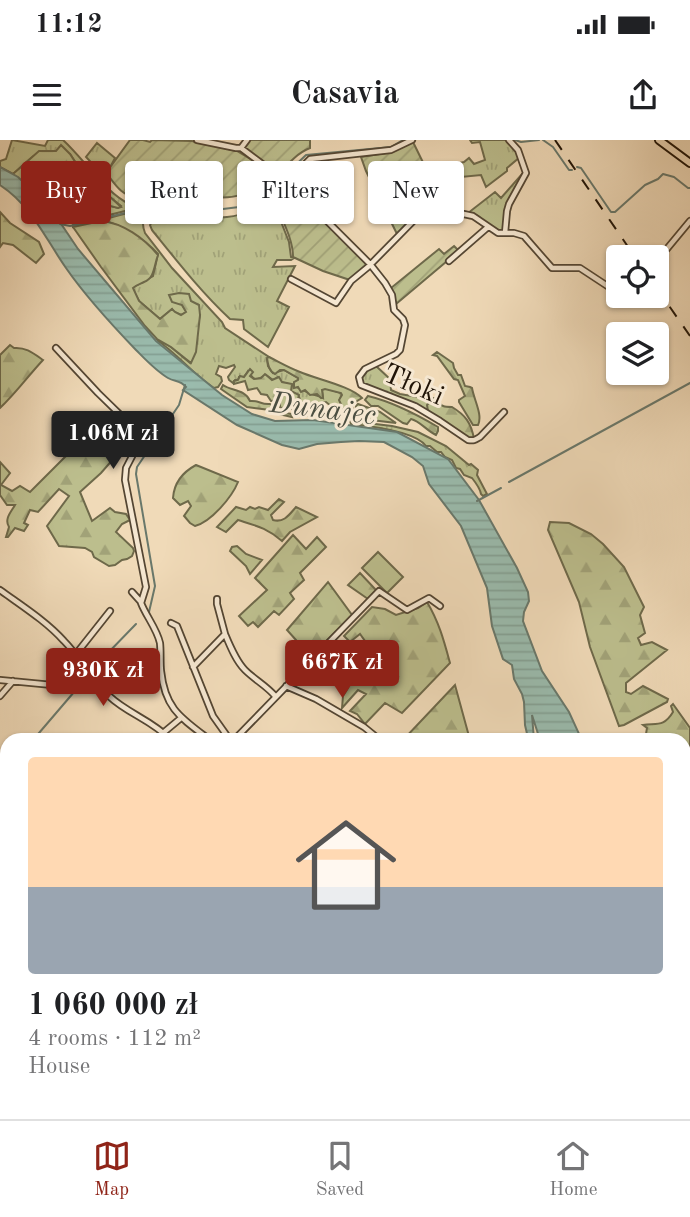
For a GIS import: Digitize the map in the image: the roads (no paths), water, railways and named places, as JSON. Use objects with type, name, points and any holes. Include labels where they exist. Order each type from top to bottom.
[{"type":"main road","points":[[659,140],[690,163]]},
{"type":"street","points":[[197,140],[236,148],[241,148],[247,140]]},
{"type":"street","points":[[308,161],[391,150],[412,140]]},
{"type":"street","points":[[505,233],[509,204],[526,173],[518,150],[509,140]]},
{"type":"street","name":"Tłoki","points":[[241,148],[258,161]]},
{"type":"street","points":[[291,279],[336,303],[351,281],[427,207],[473,215],[498,233],[524,236],[552,268],[580,268],[606,285]]},
{"type":"street","points":[[669,246],[690,221]]},
{"type":"street","name":"Tłoki","points":[[331,224],[370,264],[390,292],[394,310],[403,320],[405,329],[400,350],[362,371],[359,377],[361,385],[415,406],[468,440],[480,437],[504,412]]},
{"type":"street","points":[[449,261],[488,227]]},
{"type":"street","points":[[56,348],[139,433],[141,439],[126,468],[125,480],[146,587],[141,603]]},
{"type":"street","points":[[0,590],[44,621],[76,654],[113,700],[163,733],[181,718]]},
{"type":"street","points":[[239,733],[379,591],[407,610],[429,597],[440,606]]},
{"type":"street","points":[[132,592],[141,603],[160,641],[161,671],[166,696],[181,718],[201,733]]},
{"type":"street","points":[[217,599],[231,648],[244,669],[276,697]]},
{"type":"street","points":[[76,654],[110,611]]},
{"type":"street","points":[[171,623],[177,625],[213,716],[226,733]]},
{"type":"street","points":[[193,667],[225,634]]},
{"type":"street","points":[[0,680],[73,687],[89,672]]},
{"type":"street","points":[[0,696],[13,681]]},
{"type":"street","points":[[286,686],[316,699],[371,733]]},
{"type":"waterway","points":[[300,161],[306,155],[391,147],[403,140]]},
{"type":"waterway","points":[[515,140],[539,140]]},
{"type":"waterway","points":[[543,140],[553,147],[569,170],[572,170]]},
{"type":"waterway","points":[[577,167],[581,168],[611,212],[615,212],[645,185],[663,174],[674,177],[690,188]]},
{"type":"waterway","points":[[111,216],[176,201],[212,208],[237,207]]},
{"type":"waterway","points":[[60,224],[78,224]]},
{"type":"waterway","points":[[509,482],[690,383]]},
{"type":"waterway","points":[[149,612],[155,586],[137,467],[179,405],[185,385]]},
{"type":"waterway","points":[[477,501],[501,488]]},
{"type":"waterway","points":[[39,733],[136,624]]},
{"type":"railway","points":[[555,140],[627,245]]},
{"type":"railway","points":[[669,306],[690,336]]},
{"type":"water label","name":"Dunajec","points":[[323,410]]}]
